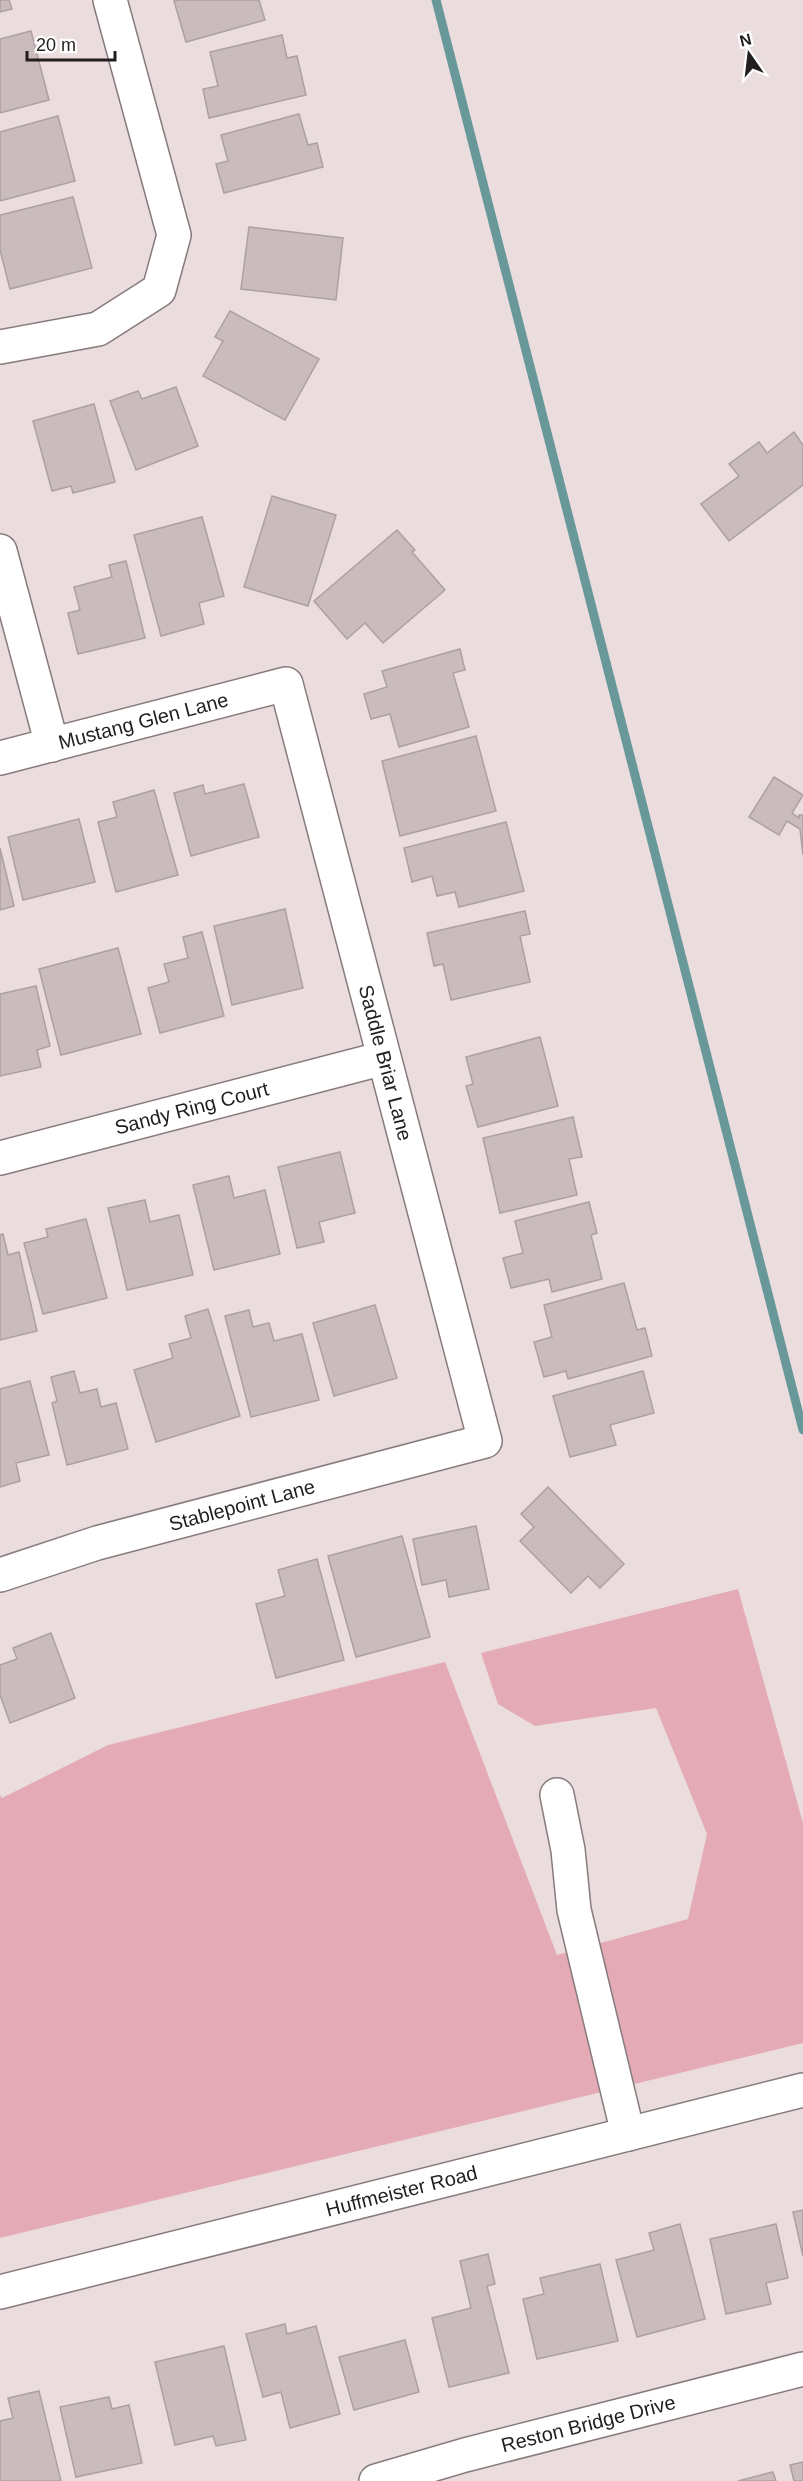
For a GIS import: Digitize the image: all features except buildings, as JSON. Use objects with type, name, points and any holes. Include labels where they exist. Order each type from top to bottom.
[{"type":"street","points":[[0,347],[98,329],[159,290],[174,235],[110,0]]},
{"type":"street","points":[[0,550],[52,745]]},
{"type":"street","name":"Mustang Glen Lane","points":[[0,759],[286,684]]},
{"type":"street","name":"Saddle Briar Lane","points":[[286,684],[485,1441]]},
{"type":"street","name":"Sandy Ring Court","points":[[0,1158],[384,1058]]},
{"type":"street","name":"Stablepoint Lane","points":[[0,1575],[97,1543],[485,1441]]},
{"type":"street","points":[[557,1795],[568,1850],[574,1910],[628,2134]]},
{"type":"street","name":"Huffmeister Road","points":[[0,2292],[803,2090]]},
{"type":"street","name":"Reston Bridge Drive","points":[[376,2481],[468,2468],[803,2369]]},
{"type":"shaded area","points":[[738,1589],[803,1823],[803,2043],[0,2238],[0,1795],[2,1798],[108,1745],[445,1662],[557,1955],[688,1919],[707,1834],[656,1708],[535,1726],[498,1704],[481,1653]]},
{"type":"waterway","points":[[436,0],[803,1430]]}]
